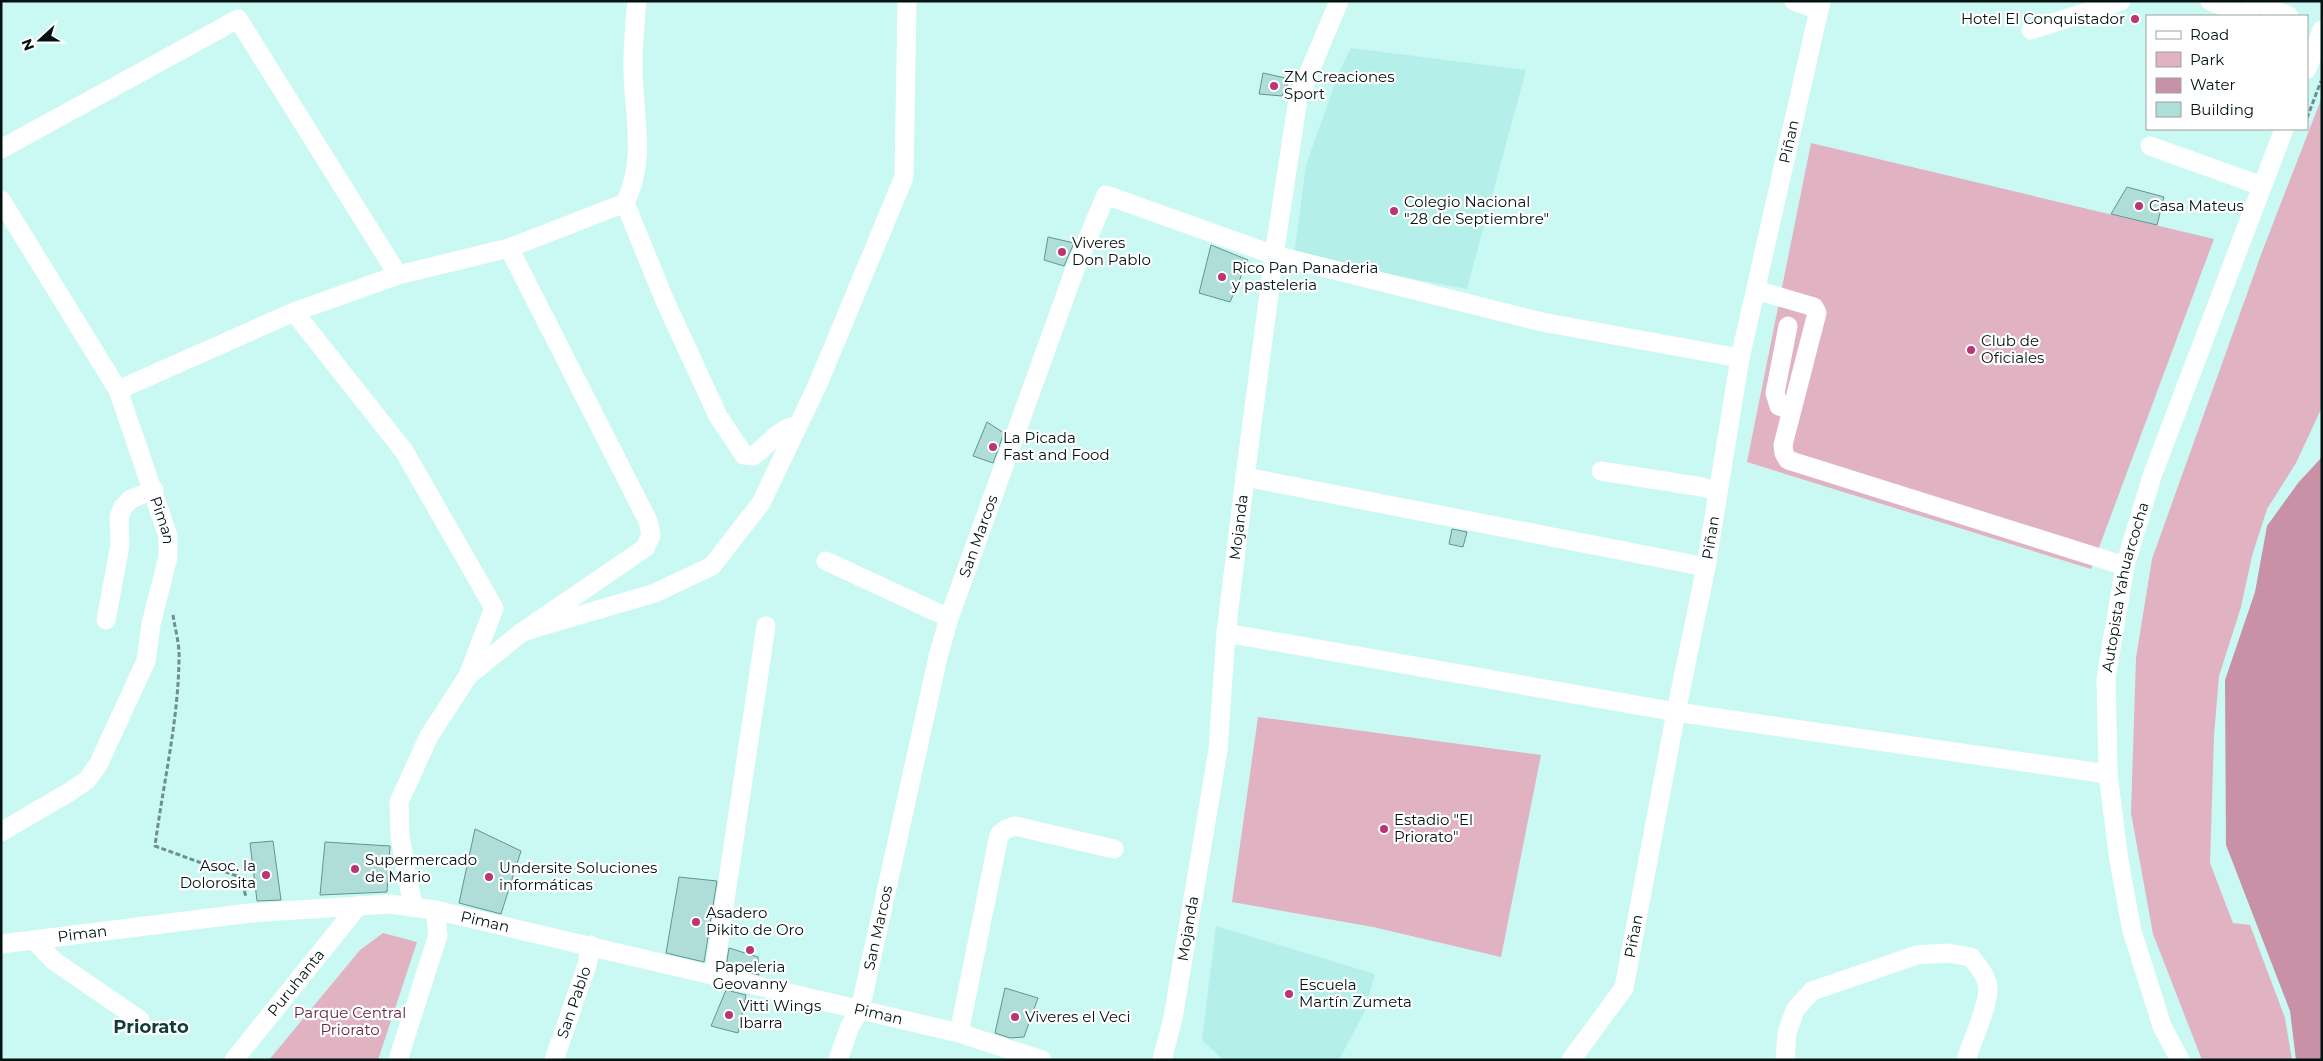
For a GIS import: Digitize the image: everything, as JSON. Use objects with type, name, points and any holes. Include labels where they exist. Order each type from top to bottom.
[{"type":"street","points":[[118,390],[294,312],[398,275],[508,248],[625,202],[632,189],[638,163],[632,64],[637,1]]},
{"type":"street","points":[[522,632],[655,593],[712,566],[761,503],[817,386],[904,177],[907,1]]},
{"type":"street","name":"Mojanda","points":[[1162,1060],[1173,1018],[1218,750],[1226,633],[1245,477],[1274,255],[1298,99],[1339,1]]},
{"type":"street","points":[[1794,1],[1820,6]]},
{"type":"street","points":[[2031,30],[2121,1]]},
{"type":"street","points":[[2210,1],[2246,15]]},
{"type":"street","points":[[2253,1],[2287,15]]},
{"type":"street","name":"Piñan","points":[[1571,1060],[1624,988],[1676,712],[1706,567],[1740,358],[1820,6]]},
{"type":"street","points":[[1,149],[238,20],[398,275]]},
{"type":"street","points":[[2308,24],[2317,36],[2308,65]]},
{"type":"street","name":"Autopista Yahuarcocha","points":[[2180,1060],[2162,1026],[2132,931],[2119,861],[2108,774],[2106,678],[2125,566],[2152,476],[2284,130]]},
{"type":"street","points":[[2150,146],[2262,186]]},
{"type":"street","name":"San Marcos","points":[[838,1060],[850,1026],[860,1010],[938,657],[949,618],[1075,269],[1106,195],[1274,255]]},
{"type":"street","name":"Piman","points":[[1,200],[118,390],[154,490],[168,536],[168,557],[151,624],[146,661],[98,764],[87,780],[1,832]]},
{"type":"street","points":[[625,202],[665,301],[718,416],[734,443],[744,455],[753,456],[765,448],[782,431],[788,427],[797,426]]},
{"type":"street","points":[[468,676],[522,632],[645,548],[651,536],[648,521],[508,248]]},
{"type":"street","points":[[1274,255],[1542,322],[1740,358]]},
{"type":"street","points":[[1756,290],[1814,307],[1817,313],[1783,445],[1784,453],[1788,460],[2125,566]]},
{"type":"street","points":[[294,312],[404,451],[494,608],[492,618],[468,676],[429,736],[399,802],[400,837],[413,907]]},
{"type":"street","points":[[1788,326],[1775,393],[1779,406],[1791,410]]},
{"type":"street","points":[[1601,471],[1702,487],[1718,492]]},
{"type":"street","points":[[1245,477],[1706,567]]},
{"type":"street","points":[[106,620],[120,545],[120,517],[123,507],[131,499],[154,490]]},
{"type":"street","points":[[826,562],[949,618]]},
{"type":"street","points":[[714,974],[766,626]]},
{"type":"street","points":[[1226,633],[1676,712],[2108,774]]},
{"type":"street","points":[[959,1033],[999,835],[1006,829],[1015,826],[1114,850]]},
{"type":"street","name":"Piman","points":[[1,944],[250,913],[390,904],[435,910],[714,974],[959,1033],[1042,1060]]},
{"type":"street","name":"Puruhanta","points":[[234,1060],[358,906]]},
{"type":"street","points":[[398,1060],[438,935],[435,910]]},
{"type":"street","points":[[35,941],[54,961],[140,1020]]},
{"type":"street","name":"San Pablo","points":[[554,1060],[587,964],[591,945]]},
{"type":"street","points":[[1785,1060],[1787,1033],[1795,1010],[1812,991],[1917,955],[1948,953],[1971,957],[1983,972],[1988,988],[1984,1007],[1966,1060]]},
{"type":"path","points":[[2308,115],[2322,78]]},
{"type":"path","points":[[173,613],[179,658],[174,731],[155,846],[237,876],[242,882],[250,913]]},
{"type":"shaded area","name":"Colegio Nacional \"28 de Septiembre\"","points":[[1351,48],[1526,70],[1467,289],[1294,256],[1306,165],[1339,72]]},
{"type":"shaded area","name":"Escuela Martín Zumeta","points":[[1216,926],[1375,974],[1364,1013],[1339,1060],[1223,1060],[1202,1040]]},
{"type":"green space","points":[[2322,97],[2322,407],[2296,463],[2267,509],[2252,556],[2241,607],[2219,676],[2214,735],[2210,863],[2233,923],[2250,925],[2285,1018],[2292,1060],[2202,1060],[2153,934],[2131,813],[2136,658],[2152,559],[2262,252]]},
{"type":"green space","name":"Club de Oficiales","points":[[1811,143],[2214,239],[2091,569],[1747,462]]},
{"type":"green space","name":"Estadio \"El Priorato\"","points":[[1258,717],[1541,755],[1501,957],[1373,927],[1232,902]]},
{"type":"green space","name":"Parque Central Priorato","points":[[383,933],[417,942],[378,1060],[269,1060],[360,950]]},
{"type":"water","points":[[2322,457],[2322,1060],[2296,1060],[2290,1011],[2226,845],[2225,680],[2255,592],[2267,526],[2298,483]]},
{"type":"building","name":"ZM Creaciones Sport","points":[[1263,73],[1290,79],[1282,96],[1259,94]]},
{"type":"building","name":"Casa Mateus","points":[[2127,187],[2164,197],[2157,225],[2111,214]]},
{"type":"building","name":"Viveres Don Pablo","points":[[1048,237],[1074,243],[1064,266],[1044,260]]},
{"type":"building","name":"Rico Pan Panaderia y pasteleria","points":[[1211,245],[1248,260],[1230,302],[1199,293]]},
{"type":"building","name":"La Picada Fast and Food","points":[[987,422],[1004,433],[993,463],[973,456]]},
{"type":"building","points":[[1452,529],[1467,532],[1463,547],[1449,544]]},
{"type":"building","name":"Undersite Soluciones informáticas","points":[[475,829],[521,851],[501,914],[459,903]]},
{"type":"building","name":"Asoc. la Dolorosita","points":[[273,841],[281,900],[257,901],[250,843]]},
{"type":"building","name":"Supermercado de Mario","points":[[325,842],[390,846],[387,892],[320,895]]},
{"type":"building","name":"Asadero Pikito de Oro","points":[[679,877],[717,881],[704,962],[666,953]]},
{"type":"building","points":[[729,948],[758,957],[759,975],[726,967]]},
{"type":"building","name":"Viveres el Veci","points":[[1005,988],[1038,998],[1024,1037],[1010,1038],[995,1033]]},
{"type":"building","name":"Vitti Wings Ibarra","points":[[726,990],[746,995],[738,1033],[711,1026]]},
{"type":"place","name":"Hotel El Conquistador","points":[[2135,19]]},
{"type":"place","name":"ZM Creaciones Sport","points":[[1274,86]]},
{"type":"place","name":"Casa Mateus","points":[[2139,206]]},
{"type":"place","name":"Colegio Nacional \"28 de Septiembre\"","points":[[1394,211]]},
{"type":"place","name":"Viveres Don Pablo","points":[[1062,252]]},
{"type":"place","name":"Rico Pan Panaderia y pasteleria","points":[[1222,277]]},
{"type":"place","name":"Club de Oficiales","points":[[1971,350]]},
{"type":"place","name":"La Picada Fast and Food","points":[[993,447]]},
{"type":"place","name":"Estadio \"El Priorato\"","points":[[1384,829]]},
{"type":"place","name":"Supermercado de Mario","points":[[355,869]]},
{"type":"place","name":"Asoc. la Dolorosita","points":[[266,875]]},
{"type":"place","name":"Undersite Soluciones informáticas","points":[[489,877]]},
{"type":"place","name":"Asadero Pikito de Oro","points":[[696,922]]},
{"type":"place","name":"Papeleria Geovanny","points":[[750,950]]},
{"type":"place","name":"Escuela Martín Zumeta","points":[[1289,994]]},
{"type":"place","name":"Vitti Wings Ibarra","points":[[729,1015]]},
{"type":"place","name":"Viveres el Veci","points":[[1015,1017]]},
{"type":"district","name":"Priorato","points":[[151,1027]]}]
